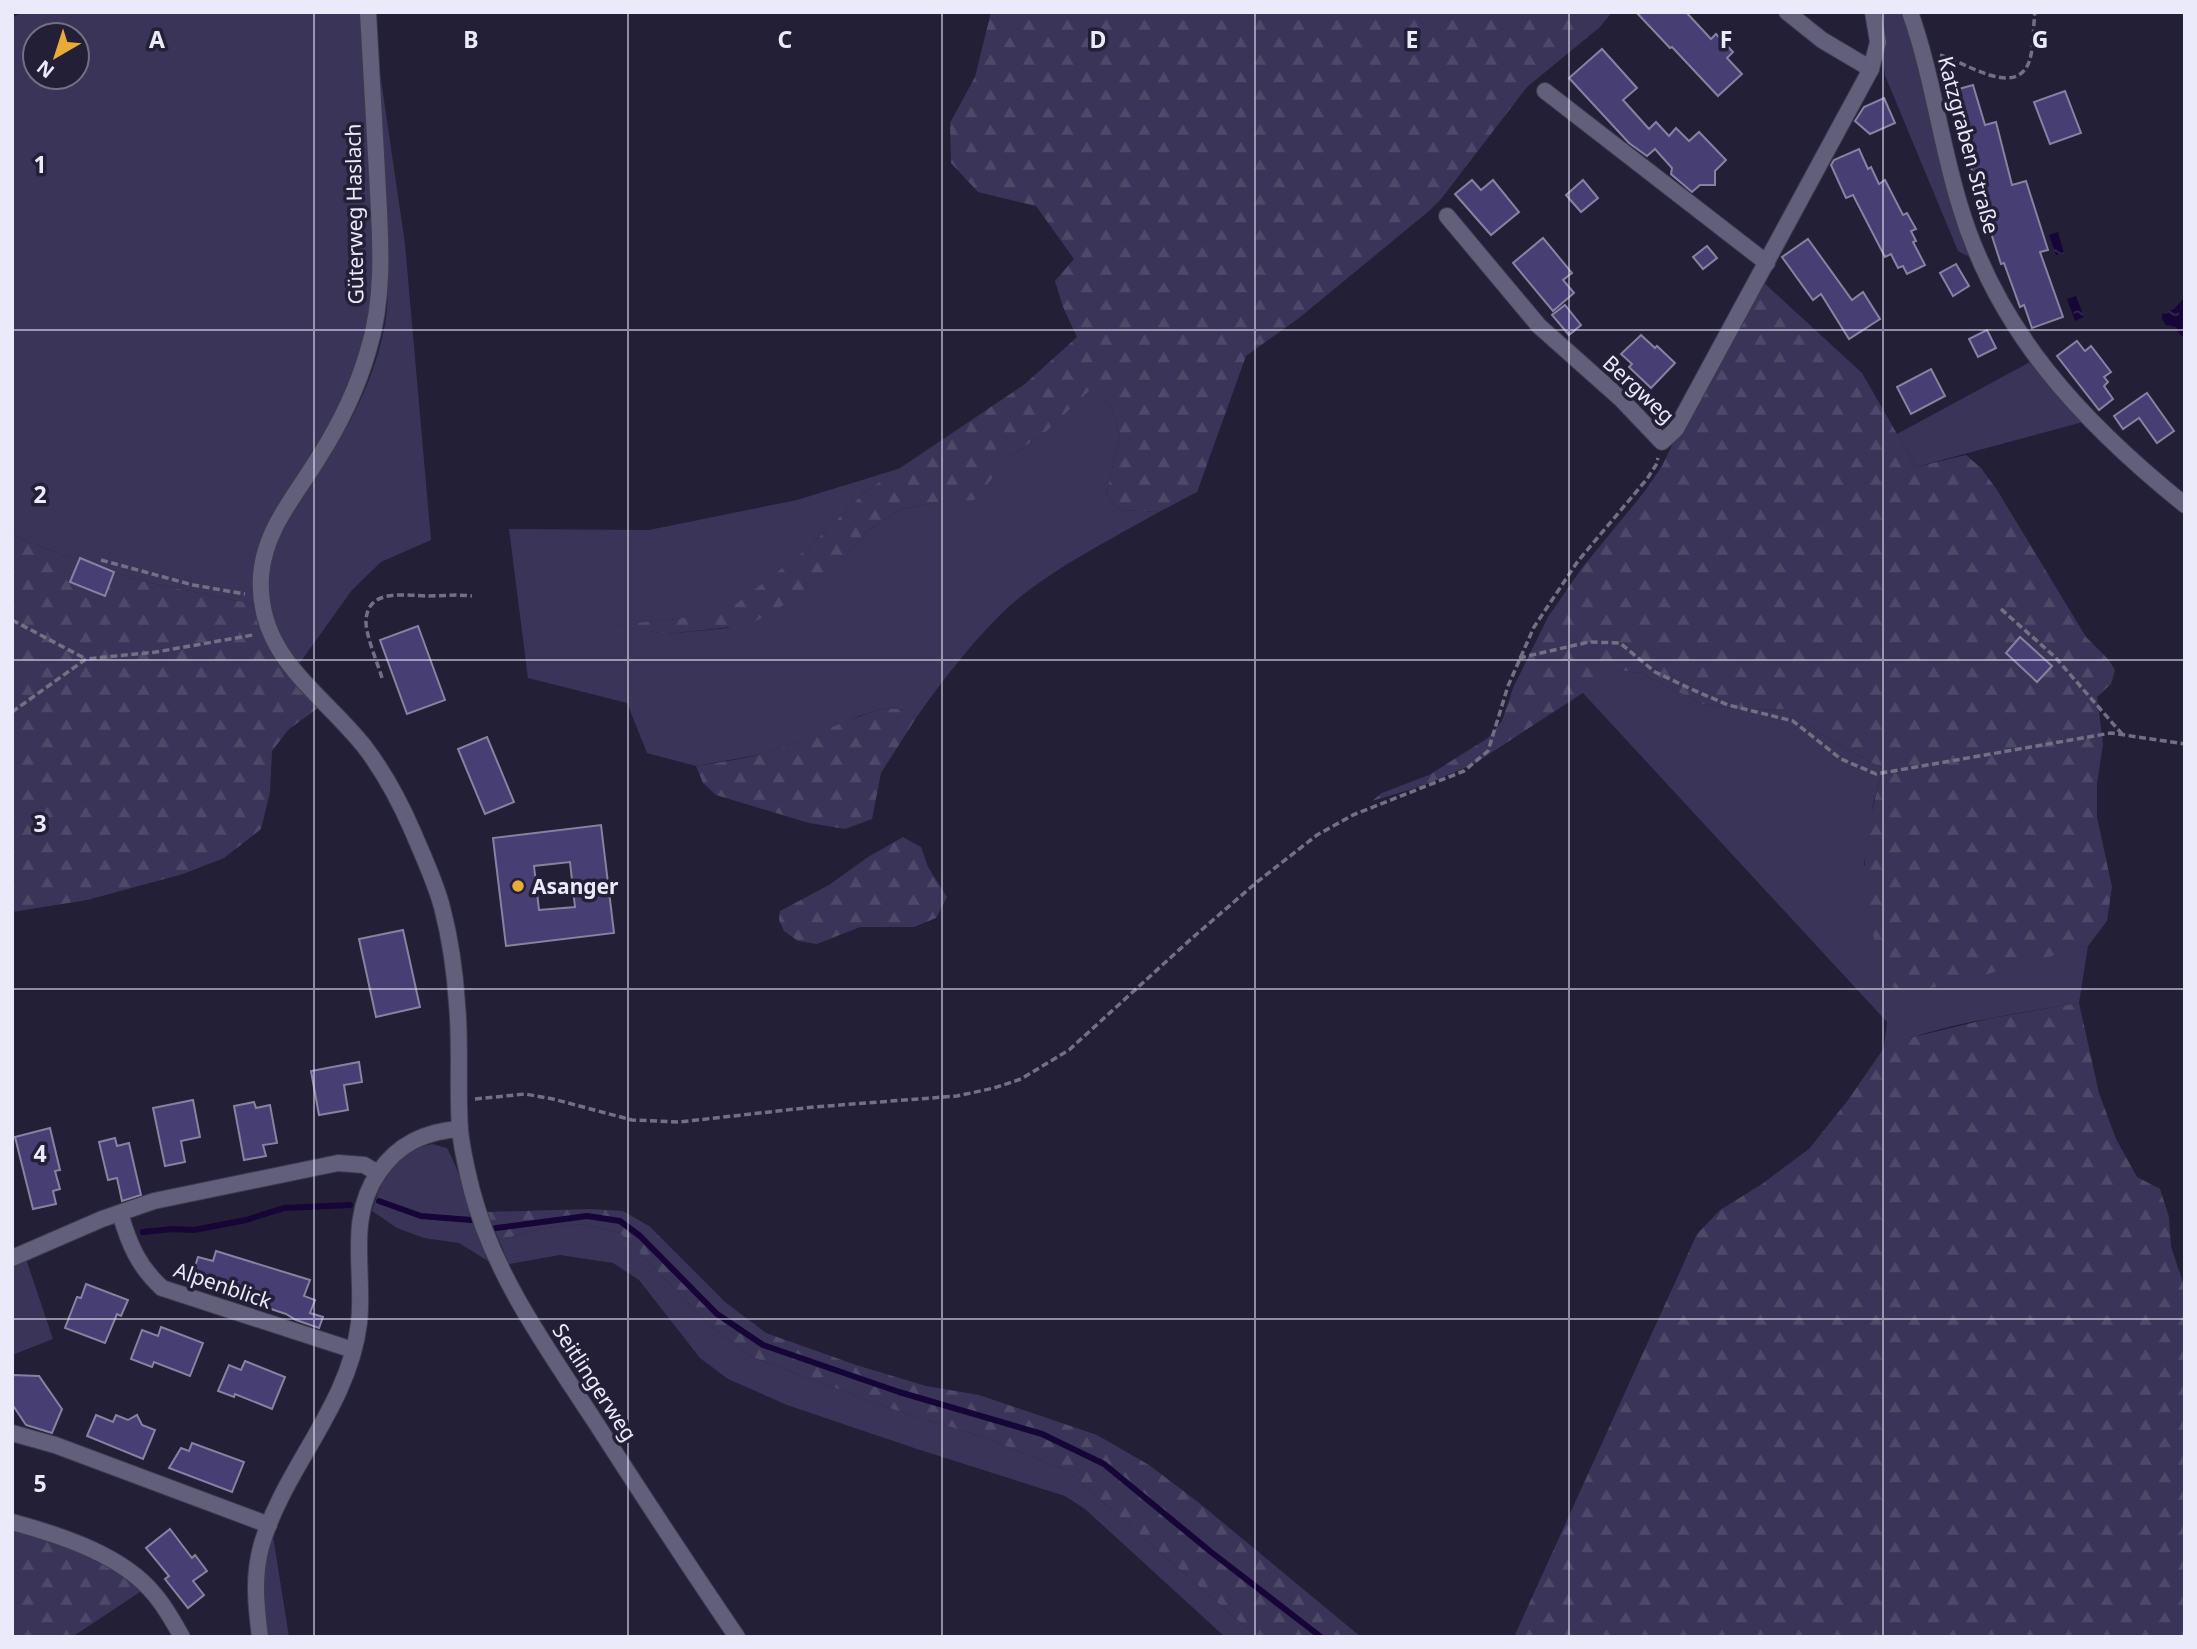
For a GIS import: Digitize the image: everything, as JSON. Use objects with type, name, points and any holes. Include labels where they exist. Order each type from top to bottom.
[{"type":"street","name":"Güterweg Haslach","points":[[368,12],[380,230],[381,275],[377,316],[369,349],[342,418],[276,524],[265,549],[261,596],[270,632],[281,654],[363,746],[388,782],[429,869],[442,907],[457,1002],[460,1129]]},
{"type":"street","points":[[1787,12],[1822,40],[1871,69]]},
{"type":"street","name":"Bergweg","points":[[1447,216],[1539,326],[1621,399],[1662,442],[1676,429],[1871,69],[1878,42],[1872,12]]},
{"type":"street","name":"Katzgraben Straße","points":[[1910,12],[1959,202],[1995,295],[2029,347],[2073,403],[2129,459],[2185,505]]},
{"type":"street","points":[[1545,91],[1767,263]]},
{"type":"street","points":[[260,1637],[256,1576],[261,1548],[269,1525],[332,1406],[343,1380],[359,1322],[359,1228],[366,1197],[378,1173],[396,1151],[439,1130],[460,1129]]},
{"type":"street","name":"Seitlingerweg","points":[[460,1129],[465,1162],[483,1228],[507,1279],[553,1358],[737,1637]]},
{"type":"street","points":[[12,1258],[155,1201],[338,1163],[364,1165],[378,1173]]},
{"type":"street","name":"Alpenblick","points":[[120,1213],[129,1243],[147,1274],[162,1288],[352,1350]]},
{"type":"street","points":[[12,1433],[55,1445],[269,1525]]},
{"type":"street","points":[[12,1522],[91,1548],[126,1569],[155,1594],[181,1637]]},
{"type":"path","points":[[1924,58],[1934,54],[1944,56],[1999,79],[2012,78],[2021,73],[2028,64],[2035,12]]},
{"type":"path","points":[[460,1101],[525,1094],[632,1120],[680,1122],[814,1107],[957,1097],[1021,1079],[1069,1051],[1191,939],[1317,835],[1353,815],[1464,771],[1488,751],[1519,658],[1534,627],[1578,561],[1647,479],[1656,465],[1662,442]]},
{"type":"path","points":[[101,560],[194,585],[261,596]]},
{"type":"path","points":[[382,678],[366,620],[371,606],[396,593],[472,596]]},
{"type":"path","points":[[2001,609],[2055,657],[2123,735]]},
{"type":"path","points":[[12,620],[86,659]]},
{"type":"path","points":[[12,712],[86,659],[156,652],[270,632]]},
{"type":"path","points":[[1519,658],[1589,642],[1620,643],[1655,672],[1728,705],[1793,721],[1841,759],[1876,774],[2111,733],[2185,744]]},
{"type":"green space","points":[[23,12],[362,12],[375,281],[360,358],[328,430],[262,537],[254,567],[253,604],[136,580],[12,535],[12,18]]},
{"type":"green space","points":[[991,12],[1612,12],[1600,27],[1527,87],[1429,211],[1299,318],[1246,356],[1197,492],[1159,512],[1120,510],[1106,495],[1120,435],[1110,405],[1092,388],[1047,431],[1011,456],[974,500],[936,502],[899,510],[866,532],[844,559],[803,594],[749,625],[666,634],[613,625],[677,619],[732,607],[808,548],[866,491],[1025,384],[1077,337],[1055,281],[1074,259],[1036,206],[978,192],[951,163],[950,123],[975,77]]},
{"type":"green space","points":[[1878,12],[1900,12],[1910,34],[1949,190],[1970,257],[1958,251],[1885,75]]},
{"type":"green space","points":[[380,73],[405,244],[431,540],[381,562],[352,590],[299,664],[277,634],[269,581],[278,541],[298,503],[351,419],[373,370],[383,335],[388,280]]},
{"type":"green space","points":[[1763,282],[1862,373],[1916,467],[1966,455],[1981,468],[2086,637],[2115,670],[2111,684],[2097,697],[2103,744],[2097,784],[2097,817],[2112,887],[2107,921],[2088,946],[1948,985],[1907,992],[1886,985],[1865,881],[1868,830],[1883,769],[1820,734],[1791,709],[1748,710],[1702,704],[1640,673],[1618,670],[1474,764],[1422,786],[1372,801],[1382,793],[1429,775],[1488,738],[1502,721],[1513,688],[1548,617],[1582,568],[1662,466]]},
{"type":"green space","points":[[2030,362],[2083,422],[1916,467],[1897,434]]},
{"type":"green space","points":[[1092,387],[1110,405],[1120,435],[1106,495],[1120,510],[1159,512],[1077,558],[1018,599],[967,651],[916,718],[907,710],[885,708],[763,754],[696,766],[647,753],[627,703],[528,678],[509,529],[649,530],[797,500],[901,468],[866,491],[808,548],[732,608],[677,619],[616,625],[666,634],[728,628],[844,559],[866,532],[899,510],[936,502],[974,499],[1011,456],[1047,431]]},
{"type":"green space","points":[[12,535],[136,580],[253,604],[270,648],[296,684],[318,708],[288,730],[272,751],[270,792],[261,829],[224,858],[183,874],[87,900],[12,912]]},
{"type":"green space","points":[[1618,670],[1640,673],[1702,704],[1748,710],[1791,709],[1820,734],[1883,769],[1873,804],[1864,865],[2031,961],[2088,946],[2079,1003],[1955,1026],[1884,1048],[1887,1022],[1582,692]]},
{"type":"green space","points":[[885,708],[908,710],[916,718],[881,773],[872,819],[845,829],[809,823],[716,795],[703,783],[696,766],[765,753]]},
{"type":"green space","points":[[903,837],[921,847],[928,867],[947,897],[936,918],[914,927],[860,927],[817,944],[798,941],[784,931],[779,920],[780,911],[829,885],[868,857]]},
{"type":"green space","points":[[2079,1003],[2099,1093],[2116,1139],[2137,1177],[2160,1189],[2169,1217],[2171,1247],[2185,1288],[2185,1637],[1514,1637],[1697,1234],[1720,1210],[1762,1184],[1809,1149],[1884,1048],[1905,1039],[1992,1018]]},
{"type":"green space","points":[[432,1144],[447,1148],[454,1161],[488,1261],[459,1243],[424,1238],[397,1228],[372,1211],[386,1177],[399,1160],[408,1153]]},
{"type":"green space","points":[[590,1209],[623,1211],[649,1226],[725,1302],[766,1333],[856,1365],[926,1386],[979,1395],[1097,1435],[1149,1465],[1198,1502],[1361,1637],[1257,1637],[1066,1470],[983,1437],[895,1410],[752,1357],[714,1329],[620,1233],[583,1224],[544,1228],[499,1240],[487,1212]]},
{"type":"green space","points":[[583,1224],[620,1233],[714,1329],[752,1357],[895,1410],[983,1437],[1066,1470],[1257,1637],[1225,1637],[1085,1509],[1065,1496],[787,1405],[728,1379],[700,1358],[639,1280],[613,1263],[560,1255],[509,1264],[499,1240],[544,1228]]},
{"type":"green space","points":[[26,1259],[53,1339],[12,1355],[12,1263]]},
{"type":"green space","points":[[12,1528],[70,1545],[110,1567],[143,1590],[72,1637],[12,1637]]},
{"type":"green space","points":[[273,1536],[289,1637],[267,1637],[264,1586],[266,1561]]},
{"type":"water","points":[[2058,232],[2064,253],[2056,255],[2049,235]]},
{"type":"water","points":[[2076,296],[2084,317],[2075,321],[2067,299]]},
{"type":"water","points":[[2185,297],[2185,337],[2180,335],[2176,327],[2166,325],[2162,314],[2174,309]]},
{"type":"building","points":[[1636,12],[1686,12],[1711,39],[1716,34],[1733,52],[1727,58],[1742,74],[1718,96]]},
{"type":"building","points":[[1602,49],[1637,88],[1623,100],[1649,129],[1656,122],[1669,136],[1676,128],[1689,141],[1699,132],[1726,160],[1715,171],[1715,185],[1700,185],[1692,192],[1671,174],[1672,168],[1655,149],[1647,156],[1629,143],[1569,78]]},
{"type":"building","points":[[1973,85],[1985,125],[1996,122],[2012,185],[2026,181],[2048,250],[2040,252],[2063,317],[2032,328],[2024,305],[2020,307],[2004,263],[2001,264],[1973,177],[1973,167],[1952,91]]},
{"type":"building","points":[[2065,91],[2081,133],[2050,144],[2034,102]]},
{"type":"building","points":[[1884,98],[1895,123],[1870,134],[1855,121],[1864,107]]},
{"type":"building","points":[[1859,149],[1868,169],[1871,167],[1879,184],[1885,180],[1903,215],[1907,213],[1916,229],[1911,231],[1916,241],[1913,242],[1925,265],[1907,274],[1903,266],[1898,268],[1891,254],[1885,257],[1853,195],[1846,198],[1831,165],[1834,160]]},
{"type":"building","points":[[1472,180],[1481,190],[1493,180],[1519,212],[1491,235],[1455,194]]},
{"type":"building","points":[[1583,180],[1598,198],[1581,212],[1566,195]]},
{"type":"building","points":[[1543,238],[1572,273],[1563,280],[1574,293],[1553,311],[1513,263]]},
{"type":"building","points":[[1808,239],[1852,300],[1863,292],[1880,319],[1849,339],[1821,294],[1813,300],[1782,257]]},
{"type":"building","points":[[1707,246],[1717,258],[1703,269],[1693,257]]},
{"type":"building","points":[[1956,264],[1969,286],[1953,296],[1940,273]]},
{"type":"building","points":[[1565,305],[1581,325],[1569,335],[1552,315]]},
{"type":"building","points":[[1987,330],[1996,348],[1978,357],[1969,339]]},
{"type":"building","points":[[1641,335],[1675,363],[1651,388],[1629,367],[1632,364],[1621,354]]},
{"type":"building","points":[[2077,341],[2085,351],[2091,346],[2111,372],[2104,377],[2108,382],[2104,386],[2113,399],[2099,410],[2057,356]]},
{"type":"building","points":[[1931,369],[1945,396],[1911,414],[1897,387]]},
{"type":"building","points":[[2147,393],[2174,431],[2157,443],[2139,418],[2123,429],[2114,416]]},
{"type":"building","points":[[80,558],[114,572],[105,596],[70,582]]},
{"type":"building","points":[[418,626],[445,700],[407,714],[380,640]]},
{"type":"building","points":[[2020,637],[2052,666],[2037,682],[2006,653]]},
{"type":"building","points":[[487,737],[514,802],[485,814],[458,749]]},
{"type":"building","name":"Asanger","points":[[601,825],[614,933],[506,946],[493,838]],"holes":[[[570,862],[575,907],[539,910],[534,866]]]},
{"type":"building","points":[[403,930],[420,1007],[376,1017],[359,939]]},
{"type":"building","points":[[359,1062],[362,1082],[344,1085],[348,1110],[319,1115],[311,1071]]},
{"type":"building","points":[[193,1100],[200,1137],[181,1141],[185,1162],[165,1166],[153,1108]]},
{"type":"building","points":[[254,1102],[256,1108],[270,1105],[277,1143],[263,1145],[266,1156],[244,1160],[234,1106]]},
{"type":"building","points":[[50,1128],[60,1170],[55,1171],[60,1189],[53,1191],[56,1204],[33,1209],[15,1137]]},
{"type":"building","points":[[115,1138],[117,1146],[129,1143],[141,1195],[122,1201],[117,1178],[108,1180],[99,1142]]},
{"type":"building","points":[[216,1251],[310,1280],[304,1296],[315,1300],[310,1313],[323,1317],[319,1328],[205,1287],[206,1281],[192,1276],[198,1257],[213,1261]]},
{"type":"building","points":[[86,1284],[128,1300],[121,1316],[117,1314],[105,1343],[65,1328],[77,1297],[81,1298]]},
{"type":"building","points":[[161,1327],[203,1343],[190,1376],[154,1362],[152,1367],[131,1359],[142,1330],[158,1336]]},
{"type":"building","points":[[245,1361],[285,1377],[272,1409],[235,1394],[234,1397],[218,1391],[229,1365],[241,1370]]},
{"type":"building","points":[[12,1375],[39,1376],[62,1409],[52,1433],[26,1425],[12,1404]]},
{"type":"building","points":[[96,1415],[113,1422],[116,1415],[128,1420],[137,1415],[142,1425],[155,1430],[143,1459],[87,1436]]},
{"type":"building","points":[[192,1443],[244,1462],[232,1492],[169,1468],[181,1448],[189,1451]]},
{"type":"building","points":[[170,1529],[192,1558],[195,1555],[207,1571],[193,1581],[204,1595],[188,1608],[165,1579],[169,1576],[146,1548]]},
{"type":"waterway","points":[[379,1201],[421,1216],[471,1220]]},
{"type":"waterway","points":[[143,1232],[194,1230],[246,1220],[284,1208],[350,1205]]},
{"type":"waterway","points":[[496,1228],[587,1216],[620,1221],[640,1236],[717,1314],[763,1345],[899,1392],[1042,1434],[1104,1464],[1211,1552],[1321,1637]]},
{"type":"place","name":"Asanger","points":[[518,886]]}]
